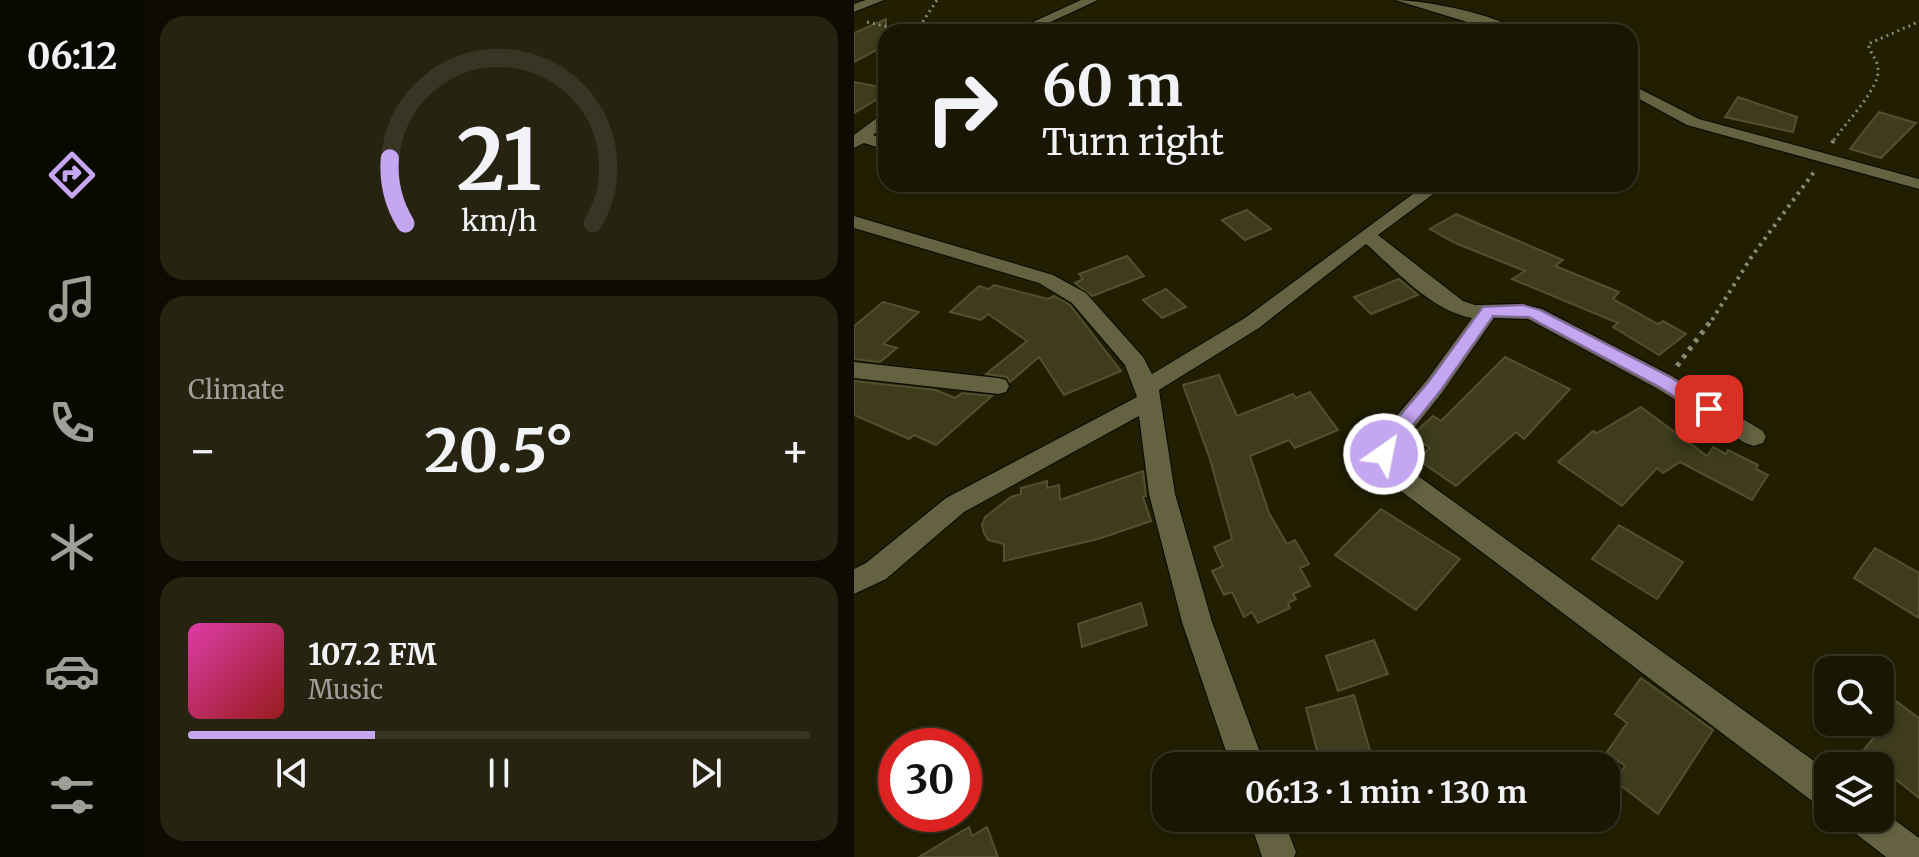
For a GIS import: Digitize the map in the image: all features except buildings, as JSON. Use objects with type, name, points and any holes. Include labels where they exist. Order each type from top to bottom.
[{"type":"street","points":[[854,8],[878,0]]},
{"type":"street","points":[[1034,24],[1092,0]]},
{"type":"street","points":[[1401,0],[1490,24]]},
{"type":"street","points":[[1638,92],[1693,122],[1919,184]]},
{"type":"street","points":[[858,140],[878,123]]},
{"type":"street","points":[[858,140],[878,144]]},
{"type":"street","points":[[854,582],[876,571],[955,505],[1148,394],[1252,323],[1427,192]]},
{"type":"street","points":[[854,222],[1046,279],[1079,298],[1135,362],[1148,394],[1162,494],[1197,622],[1243,752]]},
{"type":"street","points":[[1366,235],[1455,306],[1473,311],[1523,310],[1535,314],[1664,382],[1754,437]]},
{"type":"street","points":[[1488,311],[1434,387],[1386,445],[1384,454],[1390,469],[1814,782]]},
{"type":"street","points":[[854,370],[998,386]]},
{"type":"street","points":[[1271,832],[1278,852]]},
{"type":"street","points":[[1882,832],[1915,857]]},
{"type":"path","points":[[919,24],[937,0]]},
{"type":"path","points":[[854,19],[878,24]]},
{"type":"path","points":[[1664,382],[1698,342],[1752,256],[1825,157],[1844,123],[1876,85],[1878,66],[1867,50],[1868,44],[1875,38],[1916,23]]},
{"type":"route","points":[[1384,454],[1386,445],[1434,387],[1488,311],[1523,310],[1535,314],[1709,409]]}]
